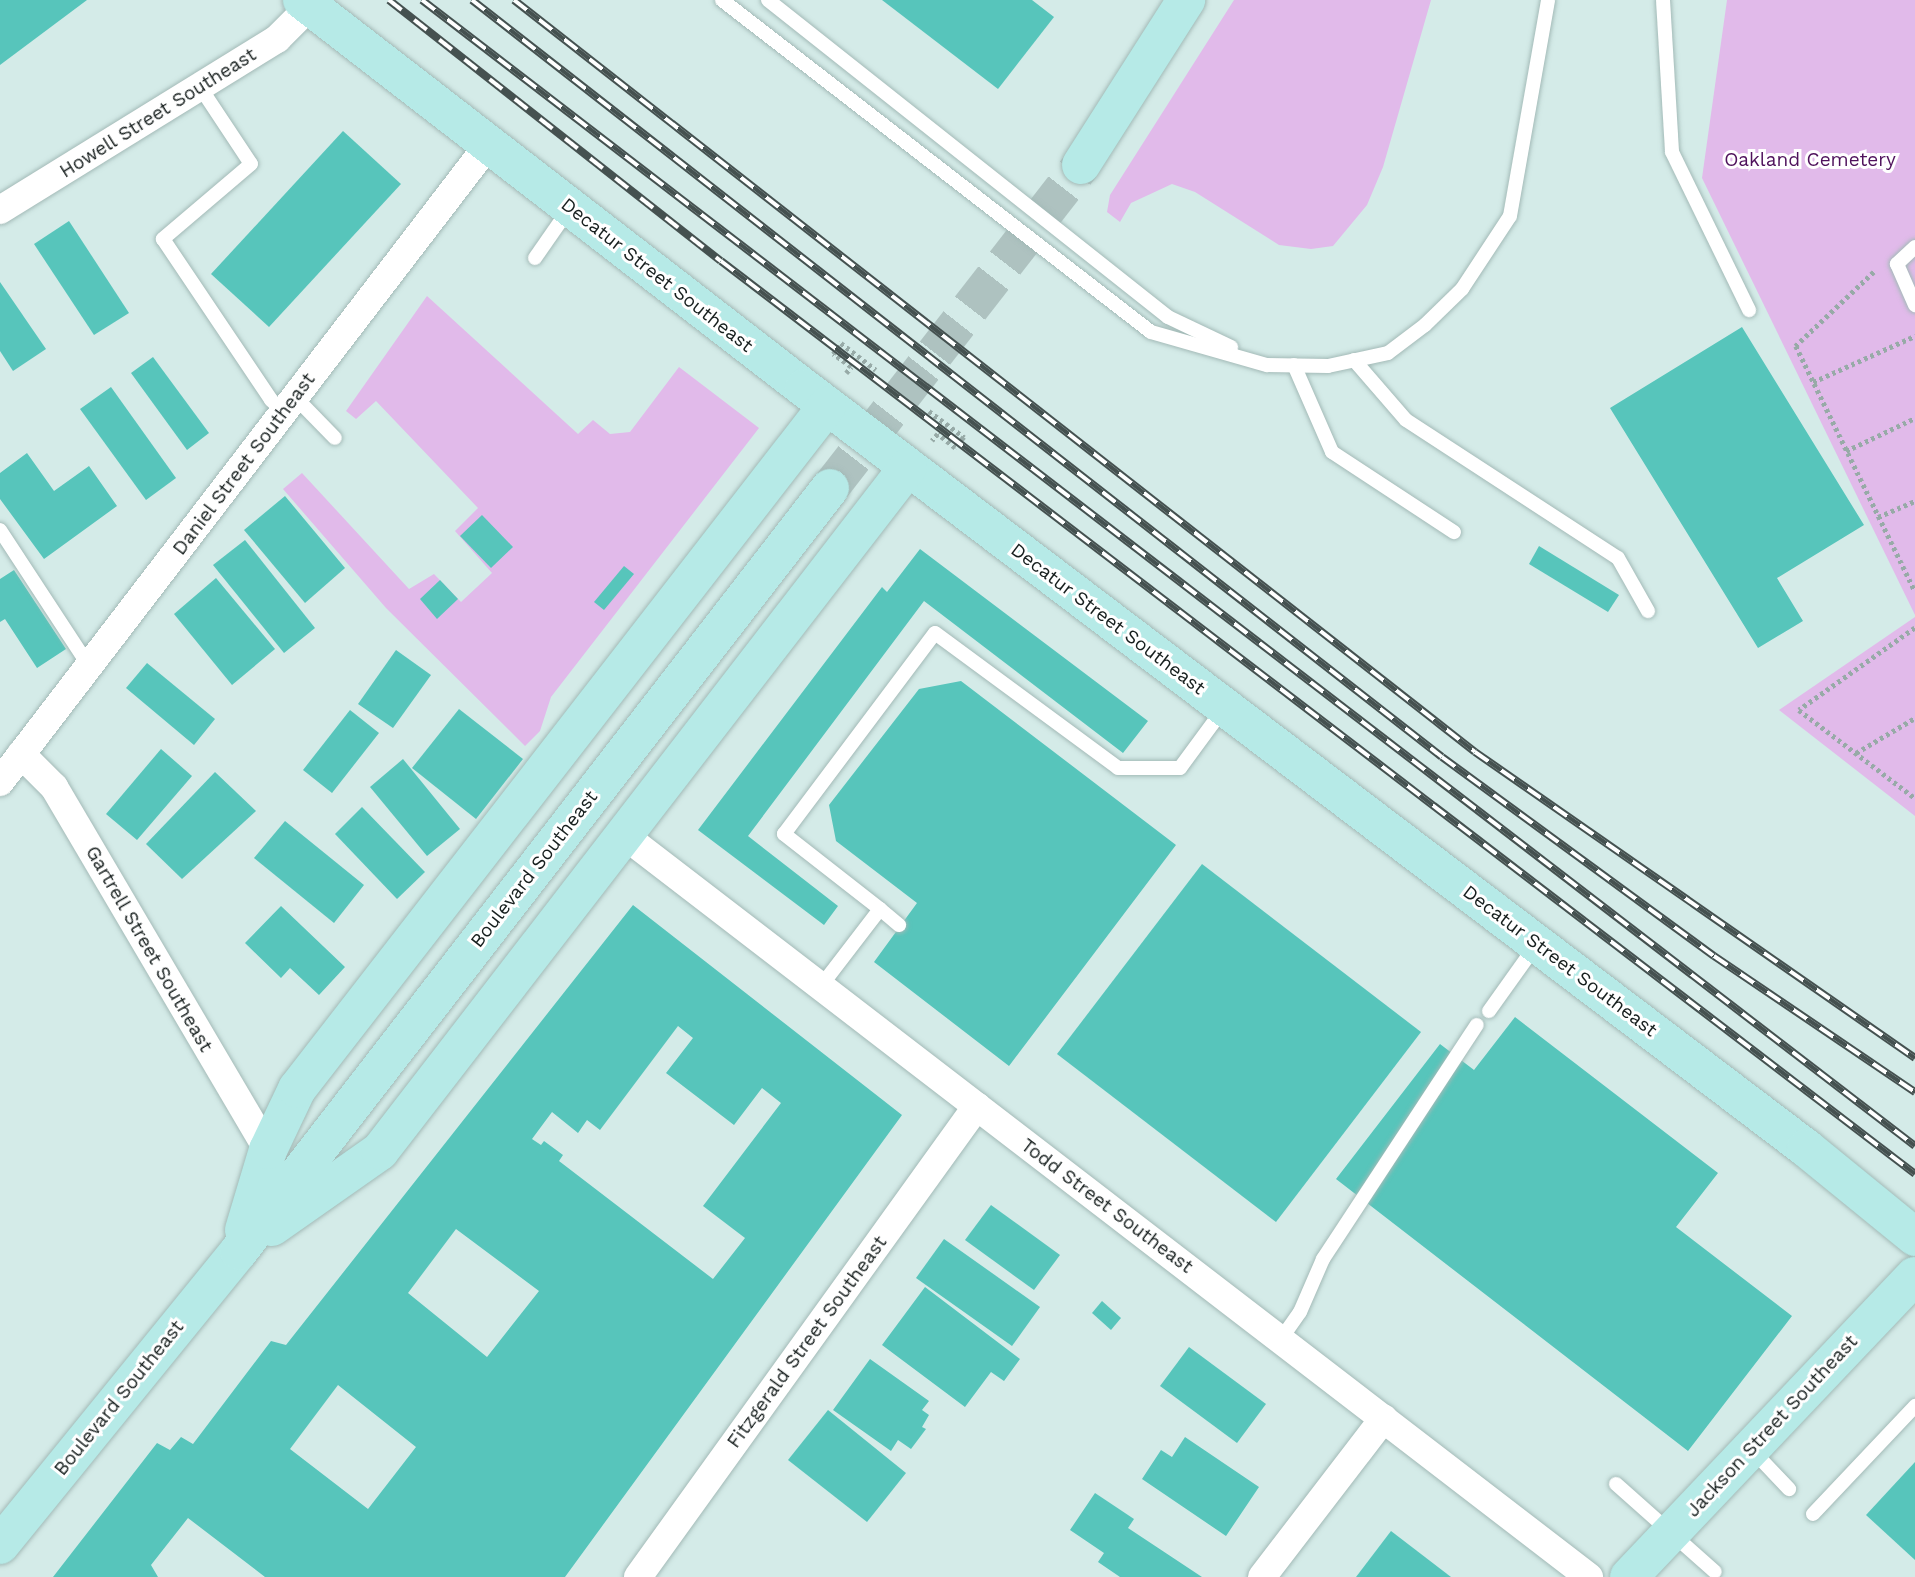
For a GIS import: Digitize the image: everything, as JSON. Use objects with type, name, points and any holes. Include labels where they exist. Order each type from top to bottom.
[{"type":"main road","points":[[1081,165],[1185,0]]},
{"type":"main road","name":"Decatur Street Southeast","points":[[306,3],[827,405],[924,458],[1224,707],[1806,1148],[1915,1237]]},
{"type":"main road","name":"Boulevard Southeast","points":[[239,1251],[268,1150],[297,1089],[827,405]]},
{"type":"main road","points":[[239,1251],[380,1151],[924,458]]},
{"type":"main road","name":"Boulevard Southeast","points":[[0,1545],[239,1251],[830,488]]},
{"type":"main road","name":"Jackson Street Southeast","points":[[1629,1577],[1915,1276]]},
{"type":"street","name":"Howell Street Southeast","points":[[0,210],[277,39],[306,3]]},
{"type":"street","name":"Daniel Street Southeast","points":[[0,782],[488,145]]},
{"type":"street","name":"Gartrell Street Southeast","points":[[21,754],[54,787],[268,1150]]},
{"type":"street","name":"Todd Street Southeast","points":[[625,836],[1590,1577]]},
{"type":"street","name":"Fitzgerald Street Southeast","points":[[638,1577],[977,1106]]},
{"type":"street","points":[[1262,1577],[1384,1418]]},
{"type":"lane","points":[[722,0],[1151,332],[1267,365],[1328,366],[1388,352],[1425,325],[1462,289],[1510,216],[1548,0]]},
{"type":"lane","points":[[768,0],[1168,317],[1267,365]]},
{"type":"lane","points":[[1663,0],[1672,152],[1749,310]]},
{"type":"lane","points":[[200,87],[250,163],[163,239],[271,400],[290,404],[335,438]]},
{"type":"lane","points":[[535,258],[570,208]]},
{"type":"lane","points":[[1915,247],[1897,264],[1915,305]]},
{"type":"lane","points":[[1354,360],[1406,420],[1618,558],[1648,611]]},
{"type":"lane","points":[[1294,365],[1332,452],[1454,532]]},
{"type":"lane","points":[[0,530],[89,666]]},
{"type":"lane","points":[[899,925],[784,834],[935,633],[1118,768],[1180,768],[1224,707]]},
{"type":"lane","points":[[821,986],[880,909]]},
{"type":"lane","points":[[1489,1011],[1537,944]]},
{"type":"lane","points":[[1281,1339],[1300,1312],[1323,1259],[1476,1025]]},
{"type":"lane","points":[[1813,1514],[1915,1406]]},
{"type":"lane","points":[[1751,1450],[1789,1489]]},
{"type":"lane","points":[[1616,1484],[1673,1531],[1715,1572]]},
{"type":"path","points":[[1885,261],[1796,346],[1915,591]]},
{"type":"path","points":[[1813,382],[1915,336]]},
{"type":"path","points":[[835,369],[845,376],[851,367],[833,354],[841,343],[876,370]]},
{"type":"path","points":[[924,458],[938,434],[955,448],[964,437],[929,411]]},
{"type":"path","points":[[1846,451],[1915,418]]},
{"type":"path","points":[[1878,517],[1915,500]]},
{"type":"path","points":[[1915,628],[1800,710],[1915,799]]},
{"type":"path","points":[[1856,753],[1915,718]]},
{"type":"green space","points":[[1234,0],[1431,0],[1383,167],[1367,205],[1333,246],[1311,249],[1279,245],[1195,192],[1172,184],[1131,203],[1120,222],[1107,212],[1110,195]]},
{"type":"green space","name":"Oakland Cemetery","points":[[1727,0],[1915,0],[1915,615],[1702,178]]},
{"type":"green space","points":[[427,296],[578,434],[593,420],[610,434],[630,432],[679,367],[759,428],[551,697],[540,731],[525,746],[386,608],[283,489],[302,473],[409,589],[434,574],[461,602],[492,573],[455,531],[478,508],[376,401],[356,419],[346,411]]},
{"type":"green space","points":[[1915,617],[1915,816],[1779,710]]},
{"type":"building","points":[[0,0],[87,0],[0,65]]},
{"type":"building","points":[[882,0],[1032,0],[1054,17],[998,89]]},
{"type":"building","points":[[343,131],[401,184],[269,327],[211,274]]},
{"type":"building","points":[[69,221],[129,313],[94,335],[34,244]]},
{"type":"building","points":[[0,282],[46,349],[13,371],[0,351]]},
{"type":"building","points":[[1742,327],[1864,525],[1777,578],[1803,621],[1758,648],[1610,408]]},
{"type":"building","points":[[153,357],[209,433],[187,450],[131,373]]},
{"type":"building","points":[[111,387],[176,478],[146,500],[80,409]]},
{"type":"building","points":[[27,453],[54,491],[89,466],[117,506],[44,559],[0,499],[0,473]]},
{"type":"building","points":[[285,496],[345,568],[305,603],[244,530]]},
{"type":"building","points":[[482,515],[513,547],[491,568],[460,536]]},
{"type":"building","points":[[245,540],[315,628],[284,653],[213,565]]},
{"type":"building","points":[[1539,546],[1619,595],[1608,612],[1529,564]]},
{"type":"building","points":[[920,549],[1148,721],[1123,753],[924,601],[748,836],[838,906],[824,925],[698,830],[882,587],[887,592]]},
{"type":"building","points":[[624,566],[634,574],[604,610],[594,602]]},
{"type":"building","points":[[14,570],[66,649],[37,668],[5,619],[0,622],[0,579]]},
{"type":"building","points":[[216,578],[275,649],[232,685],[174,614]]},
{"type":"building","points":[[440,580],[458,599],[437,619],[420,599]]},
{"type":"building","points":[[396,650],[431,675],[393,728],[358,704]]},
{"type":"building","points":[[147,663],[215,719],[194,745],[126,688]]},
{"type":"building","points":[[961,681],[1176,845],[1009,1066],[874,962],[917,903],[836,841],[829,805],[919,689]]},
{"type":"building","points":[[459,709],[523,759],[476,819],[412,768]]},
{"type":"building","points":[[350,710],[379,733],[332,793],[303,770]]},
{"type":"building","points":[[161,749],[192,776],[137,840],[106,814]]},
{"type":"building","points":[[403,759],[460,829],[427,856],[370,787]]},
{"type":"building","points":[[215,772],[256,811],[182,879],[146,844]]},
{"type":"building","points":[[362,807],[425,872],[397,899],[335,834]]},
{"type":"building","points":[[285,821],[364,885],[334,923],[254,858]]},
{"type":"building","points":[[1202,864],[1421,1032],[1276,1222],[1057,1054]]},
{"type":"building","points":[[633,905],[902,1115],[565,1577],[265,1577],[188,1518],[151,1565],[158,1577],[53,1577],[157,1443],[170,1450],[181,1437],[193,1444],[271,1341],[286,1345]],"holes":[[[678,1026],[693,1038],[666,1073],[734,1125],[762,1088],[781,1103],[703,1206],[745,1238],[713,1279],[559,1161],[563,1155],[544,1141],[541,1145],[532,1139],[552,1112],[578,1133],[587,1120],[600,1130]],[[456,1229],[539,1291],[487,1357],[408,1293]],[[338,1385],[416,1447],[368,1509],[290,1449]]]},
{"type":"building","points":[[281,906],[345,967],[319,995],[290,968],[281,978],[245,943]]},
{"type":"building","points":[[1515,1017],[1718,1173],[1676,1227],[1792,1316],[1688,1451],[1336,1179],[1440,1044],[1474,1070]]},
{"type":"building","points":[[991,1205],[1060,1255],[1034,1290],[965,1240]]},
{"type":"building","points":[[944,1239],[1040,1307],[1012,1346],[916,1278]]},
{"type":"building","points":[[925,1287],[1020,1359],[1004,1381],[991,1372],[965,1407],[882,1345]]},
{"type":"building","points":[[1102,1301],[1121,1318],[1111,1330],[1092,1313]]},
{"type":"building","points":[[1189,1347],[1266,1404],[1237,1443],[1160,1386]]},
{"type":"building","points":[[870,1359],[929,1401],[922,1410],[929,1415],[922,1427],[926,1429],[911,1449],[898,1440],[891,1451],[833,1410]]},
{"type":"building","points":[[828,1410],[906,1473],[867,1522],[788,1460]]},
{"type":"building","points":[[1185,1437],[1259,1487],[1226,1536],[1142,1479],[1161,1450],[1172,1457]]},
{"type":"building","points":[[1915,1462],[1915,1560],[1866,1515]]},
{"type":"building","points":[[1095,1493],[1134,1519],[1128,1528],[1202,1577],[1120,1577],[1098,1562],[1104,1553],[1070,1530]]},
{"type":"building","points":[[1391,1531],[1451,1577],[1356,1577]]},
{"type":"tunnel","points":[[830,488],[1081,165]]},
{"type":"railway","points":[[389,0],[721,261],[1915,1174]]},
{"type":"railway","points":[[422,0],[1915,1146]]},
{"type":"railway","points":[[472,0],[1442,757],[1714,956],[1915,1092]]},
{"type":"railway","points":[[514,0],[1475,752],[1915,1058]]}]
